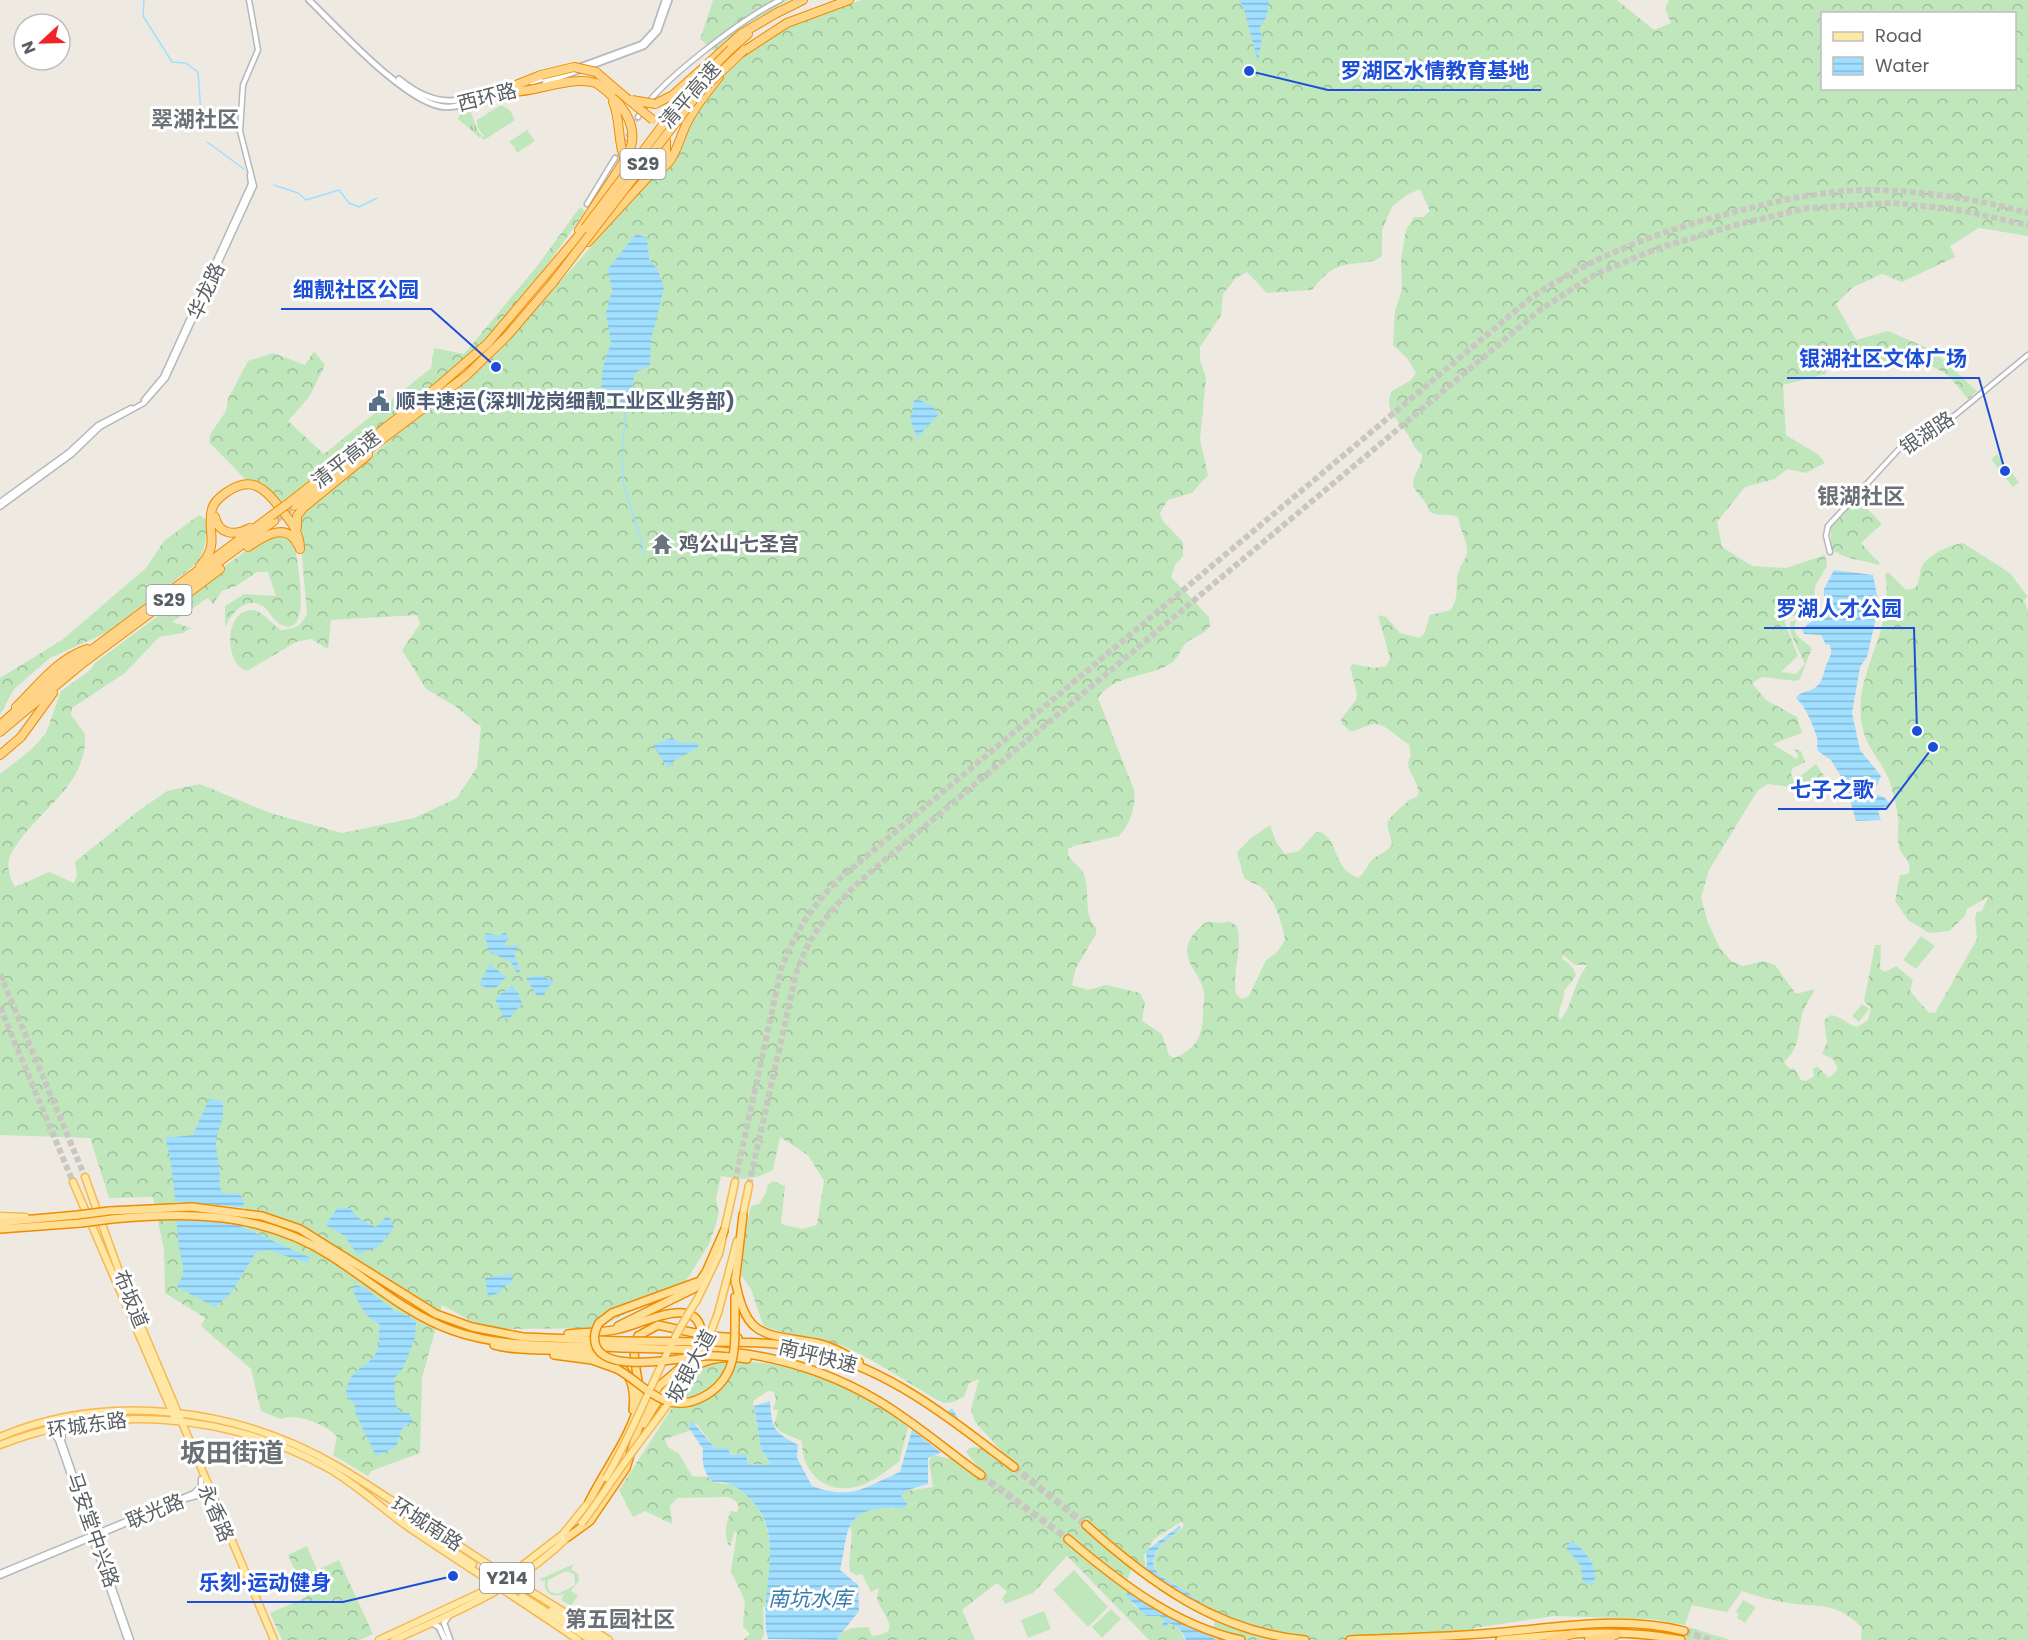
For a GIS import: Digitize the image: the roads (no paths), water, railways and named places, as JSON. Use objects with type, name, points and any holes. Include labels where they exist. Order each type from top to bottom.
[{"type":"highway","name":"清平高速","points":[[0,732],[63,678],[273,519],[464,366],[495,336],[547,276],[687,93],[731,49],[780,11],[803,0]]},
{"type":"highway","name":"清平高速","points":[[292,504],[466,376],[508,335],[551,285],[697,95],[744,50],[771,31],[849,0]]},
{"type":"highway","points":[[618,91],[637,102],[655,104],[673,95],[741,34],[780,11]]},
{"type":"highway","points":[[644,176],[658,171],[670,162],[697,105],[744,50]]},
{"type":"highway","points":[[511,87],[541,75],[574,67],[596,72],[656,123]]},
{"type":"highway","points":[[504,92],[524,93],[580,80],[596,83],[626,113],[633,128],[633,143],[629,152],[547,276]]},
{"type":"highway","points":[[610,95],[618,115],[622,152],[629,166]]},
{"type":"highway","points":[[551,285],[644,176],[657,168],[666,156],[666,141]]},
{"type":"highway","points":[[300,544],[296,523],[300,510],[349,472],[397,427]]},
{"type":"highway","points":[[160,598],[197,569],[208,556],[213,541],[213,506],[222,495],[235,486],[249,483],[262,487],[292,522],[300,544]]},
{"type":"highway","points":[[273,519],[246,530],[231,533],[219,527],[215,514],[219,503],[235,491],[243,487],[255,487],[289,522],[300,544]]},
{"type":"highway","name":"清平高速","points":[[0,725],[51,680],[94,647],[273,519]]},
{"type":"highway","points":[[124,633],[201,584],[268,534],[281,532],[290,535],[300,544]]},
{"type":"highway","points":[[0,719],[44,676],[79,652],[94,647]]},
{"type":"highway","points":[[0,755],[21,737],[63,678]]},
{"type":"highway","points":[[0,1229],[79,1219],[109,1211],[204,1208],[261,1219],[298,1233],[421,1306],[472,1327],[523,1337],[622,1344]]},
{"type":"highway","points":[[0,1222],[42,1218],[112,1219],[157,1211]]},
{"type":"highway","points":[[298,1233],[408,1308],[434,1322],[506,1348],[592,1360],[617,1369],[666,1401],[683,1403],[698,1400],[718,1386],[729,1369],[735,1324],[735,1279],[743,1215]]},
{"type":"highway","points":[[547,1337],[600,1327],[686,1294],[704,1276],[724,1231]]},
{"type":"highway","points":[[704,1276],[687,1286],[612,1313],[595,1333],[596,1346],[603,1355],[612,1360],[649,1361],[706,1356],[731,1357],[773,1363],[831,1378]]},
{"type":"highway","points":[[735,1279],[741,1308],[758,1329],[781,1339],[834,1348],[877,1373]]},
{"type":"highway","points":[[568,1537],[590,1521],[612,1490],[630,1461],[636,1439],[655,1392],[668,1376],[694,1356],[700,1346],[702,1336],[700,1326],[693,1318],[681,1312],[668,1313],[627,1328],[600,1327]]},
{"type":"highway","points":[[589,1502],[639,1402],[636,1341],[651,1327],[681,1312]]},
{"type":"highway","points":[[651,1327],[664,1324],[711,1340]]},
{"type":"highway","points":[[480,1340],[530,1346],[711,1340]]},
{"type":"highway","name":"南坪快速","points":[[711,1340],[758,1340],[779,1344],[836,1357],[877,1373],[919,1397],[1014,1467]]},
{"type":"highway","name":"南坪快速","points":[[622,1344],[707,1350],[772,1358],[831,1378],[879,1401],[981,1475]]},
{"type":"highway","points":[[525,1351],[586,1352],[617,1363],[626,1372],[633,1387],[632,1419]]},
{"type":"highway","points":[[636,1439],[659,1398],[680,1374],[707,1360],[731,1357]]},
{"type":"highway","points":[[1086,1525],[1121,1557],[1180,1599],[1236,1624],[1305,1640]]},
{"type":"highway","points":[[1068,1539],[1110,1573],[1165,1610],[1231,1638],[1241,1640]]},
{"type":"highway","points":[[1350,1640],[1462,1636],[1573,1625],[1638,1624],[1684,1631]]},
{"type":"highway","points":[[1550,1640],[1573,1634]]},
{"type":"highway","points":[[1500,1640],[1573,1634],[1617,1634],[1682,1640]]},
{"type":"highway","points":[[1589,1640],[1609,1638],[1617,1634]]},
{"type":"highway","points":[[1555,1639],[1560,1640]]},
{"type":"main road","name":"西环路","points":[[310,0],[405,85],[434,100],[456,102],[558,75],[642,44],[655,30],[667,0]]},
{"type":"main road","name":"西环路","points":[[310,0],[403,87],[433,104],[455,106],[559,79],[638,50],[658,31],[667,0]]},
{"type":"main road","name":"布坂道","points":[[85,1176],[125,1288],[176,1416]]},
{"type":"main road","name":"布坂道","points":[[73,1182],[162,1390],[176,1416]]},
{"type":"main road","name":"坂银大道","points":[[589,1502],[606,1478],[633,1427],[665,1356],[714,1267],[735,1182]]},
{"type":"main road","name":"坂银大道","points":[[568,1537],[582,1523],[637,1446],[676,1397],[701,1353],[718,1313],[749,1185]]},
{"type":"main road","points":[[0,1216],[42,1218]]},
{"type":"main road","points":[[149,1411],[162,1405],[162,1390]]},
{"type":"main road","name":"环城东路","points":[[0,1437],[30,1426],[81,1416],[149,1411],[176,1416]]},
{"type":"main road","name":"环城东路","points":[[0,1445],[47,1429],[73,1424],[176,1416]]},
{"type":"main road","name":"环城南路","points":[[176,1416],[239,1432],[288,1449],[325,1467],[490,1572],[418,1524],[366,1484]]},
{"type":"main road","name":"环城南路","points":[[176,1416],[241,1424],[312,1453],[366,1484],[511,1580],[609,1640]]},
{"type":"main road","name":"永香路","points":[[176,1416],[187,1437],[272,1640]]},
{"type":"main road","name":"永香路","points":[[176,1416],[201,1479],[272,1640]]},
{"type":"main road","points":[[187,1437],[190,1426],[198,1423]]},
{"type":"main road","name":"环城南路","points":[[358,1488],[410,1528],[578,1640]]},
{"type":"main road","name":"Y214","points":[[511,1580],[563,1534],[589,1502]]},
{"type":"main road","name":"Y214","points":[[394,1640],[500,1587],[568,1537]]},
{"type":"main road","name":"Y214","points":[[379,1640],[500,1587]]},
{"type":"main road","points":[[591,1640],[523,1594],[601,1640]]},
{"type":"main road","points":[[539,1613],[585,1640]]},
{"type":"main road","points":[[450,1614],[444,1623],[450,1640]]},
{"type":"main road","points":[[568,1614],[601,1640]]},
{"type":"main road","points":[[430,1624],[439,1627],[445,1640]]},
{"type":"street","name":"华龙路","points":[[0,505],[69,452],[98,425],[142,402],[164,376],[251,184],[237,128],[243,78],[255,50],[248,0]]},
{"type":"street","name":"华龙路","points":[[0,505],[71,455],[100,427],[134,410],[154,395],[166,378],[254,186],[240,131],[243,85],[258,50],[248,0]]},
{"type":"street","points":[[638,117],[650,99],[716,42],[780,0]]},
{"type":"street","points":[[587,204],[615,158]]},
{"type":"street","name":"银湖路","points":[[1830,552],[1826,536],[1829,524],[1893,455],[1912,440],[1954,416],[2028,355]]},
{"type":"street","name":"马安堂中兴路","points":[[73,1424],[64,1429],[62,1441],[129,1640]]},
{"type":"street","name":"马安堂中兴路","points":[[47,1429],[58,1440],[93,1535]]},
{"type":"street","name":"联光路","points":[[0,1574],[194,1493],[201,1486],[201,1479]]},
{"type":"street","name":"联光路","points":[[93,1535],[195,1496],[204,1497],[211,1502]]},
{"type":"water","points":[[1239,0],[1269,0],[1267,16],[1259,29],[1262,36],[1258,62],[1244,9]]},
{"type":"water","points":[[636,234],[647,238],[649,259],[658,270],[664,288],[651,340],[650,365],[635,373],[628,402],[624,402],[613,398],[601,386],[603,366],[611,343],[606,313],[612,290],[608,269]]},
{"type":"water","points":[[915,398],[932,406],[939,414],[917,438],[910,419]]},
{"type":"water","points":[[1834,570],[1873,575],[1879,605],[1867,657],[1860,667],[1852,713],[1860,750],[1881,776],[1876,787],[1867,785],[1866,791],[1884,797],[1890,804],[1878,811],[1881,820],[1856,821],[1848,793],[1852,790],[1858,791],[1858,785],[1843,780],[1831,760],[1818,751],[1817,737],[1811,722],[1796,698],[1819,684],[1831,655],[1829,644],[1826,645],[1821,635],[1804,634],[1802,630],[1824,608],[1824,589]]},
{"type":"water","points":[[672,738],[681,743],[698,743],[698,748],[675,760],[668,768],[653,745]]},
{"type":"water","points":[[505,932],[508,937],[505,944],[507,946],[520,945],[514,953],[520,971],[517,973],[511,962],[488,951],[484,938],[486,933],[499,936]]},
{"type":"water","points":[[490,964],[506,977],[497,987],[489,989],[479,984]]},
{"type":"water","points":[[539,975],[555,982],[548,987],[544,996],[537,996],[526,978]]},
{"type":"water","points":[[512,986],[518,992],[522,1003],[510,1018],[504,1019],[495,998]]},
{"type":"water","points":[[209,1099],[222,1101],[223,1116],[216,1143],[219,1185],[223,1194],[238,1193],[242,1198],[243,1205],[239,1213],[242,1227],[311,1258],[307,1263],[268,1250],[256,1252],[231,1293],[215,1307],[177,1287],[183,1275],[183,1266],[173,1177],[165,1138],[193,1135]]},
{"type":"water","points":[[337,1208],[349,1208],[361,1220],[376,1227],[386,1217],[391,1219],[394,1228],[378,1247],[357,1254],[345,1236],[326,1225]]},
{"type":"water","points":[[511,1273],[513,1282],[503,1287],[500,1292],[488,1297],[485,1278]]},
{"type":"water","points":[[355,1285],[365,1288],[396,1312],[409,1316],[416,1322],[415,1338],[403,1368],[394,1379],[395,1403],[400,1412],[409,1413],[413,1421],[402,1429],[396,1447],[376,1456],[355,1412],[355,1405],[346,1395],[350,1379],[376,1353],[379,1343],[380,1324],[371,1319],[363,1310],[353,1289]]},
{"type":"water","name":"南坑水库","points":[[770,1401],[775,1429],[798,1445],[797,1458],[812,1486],[838,1492],[858,1490],[900,1472],[912,1430],[938,1420],[952,1408],[962,1425],[943,1452],[928,1458],[928,1484],[905,1491],[901,1496],[907,1503],[905,1508],[869,1511],[859,1515],[853,1521],[846,1538],[840,1570],[858,1585],[859,1611],[836,1640],[768,1639],[765,1621],[770,1545],[767,1527],[759,1510],[745,1494],[731,1484],[713,1482],[707,1475],[703,1449],[689,1428],[692,1421],[716,1449],[727,1447],[731,1455],[744,1454],[748,1464],[768,1465],[770,1462],[761,1449],[754,1406]]},
{"type":"water","points":[[1179,1526],[1181,1528],[1162,1543],[1153,1563],[1160,1575],[1213,1612],[1209,1631],[1215,1640],[1186,1640],[1177,1627],[1168,1623],[1167,1627],[1162,1627],[1164,1620],[1160,1616],[1146,1616],[1127,1597],[1127,1589],[1147,1565],[1146,1551]]},
{"type":"water","points":[[1572,1541],[1591,1561],[1595,1573],[1592,1586],[1582,1580],[1581,1566],[1566,1548]]},
{"type":"waterway","points":[[144,0],[143,16],[172,62],[186,63],[198,72],[202,129]]},
{"type":"waterway","points":[[207,142],[244,169]]},
{"type":"waterway","points":[[274,185],[298,193],[306,200],[339,190],[349,203],[359,207],[377,198]]},
{"type":"waterway","points":[[622,403],[625,414],[623,449]]},
{"type":"waterway","points":[[622,454],[623,483],[642,543],[643,556]]},
{"type":"tunnel","points":[[615,158],[638,117]]},
{"type":"tunnel","points":[[735,1182],[781,970],[804,922],[828,890],[1532,297],[1583,267],[1664,233],[1721,215],[1805,196],[1862,190],[1904,191],[1967,199],[2028,213]]},
{"type":"tunnel","points":[[749,1185],[796,974],[808,945],[835,907],[868,874],[1541,309],[1596,274],[1656,249],[1735,225],[1808,208],[1892,203],[1954,209],[2028,225]]},
{"type":"tunnel","points":[[274,521],[294,506]]},
{"type":"tunnel","points":[[0,974],[85,1177]]},
{"type":"tunnel","points":[[0,1007],[73,1182]]},
{"type":"tunnel","points":[[1014,1467],[1086,1525]]},
{"type":"tunnel","points":[[981,1475],[1068,1539]]},
{"type":"tunnel","points":[[491,1571],[524,1592]]},
{"type":"tunnel","points":[[489,1574],[522,1596]]},
{"type":"tunnel","points":[[1684,1631],[1709,1640]]},
{"type":"place","name":"罗湖区水情教育基地","points":[[1249,71]]},
{"type":"place","name":"细靓社区公园","points":[[496,367]]},
{"type":"place","name":"顺丰速运(深圳龙岗细靓工业区业务部)","points":[[379,401]]},
{"type":"place","name":"银湖社区文体广场","points":[[2005,471]]},
{"type":"place","name":"鸡公山七圣宫","points":[[662,544]]},
{"type":"place","name":"罗湖人才公园","points":[[1917,731]]},
{"type":"place","name":"七子之歌","points":[[1933,747]]},
{"type":"place","name":"乐刻·运动健身","points":[[453,1576]]},
{"type":"district","name":"翠湖社区","points":[[195,119]]},
{"type":"district","name":"银湖社区","points":[[1861,496]]},
{"type":"district","name":"坂田街道","points":[[232,1453]]},
{"type":"district","name":"第五园社区","points":[[620,1619]]}]
